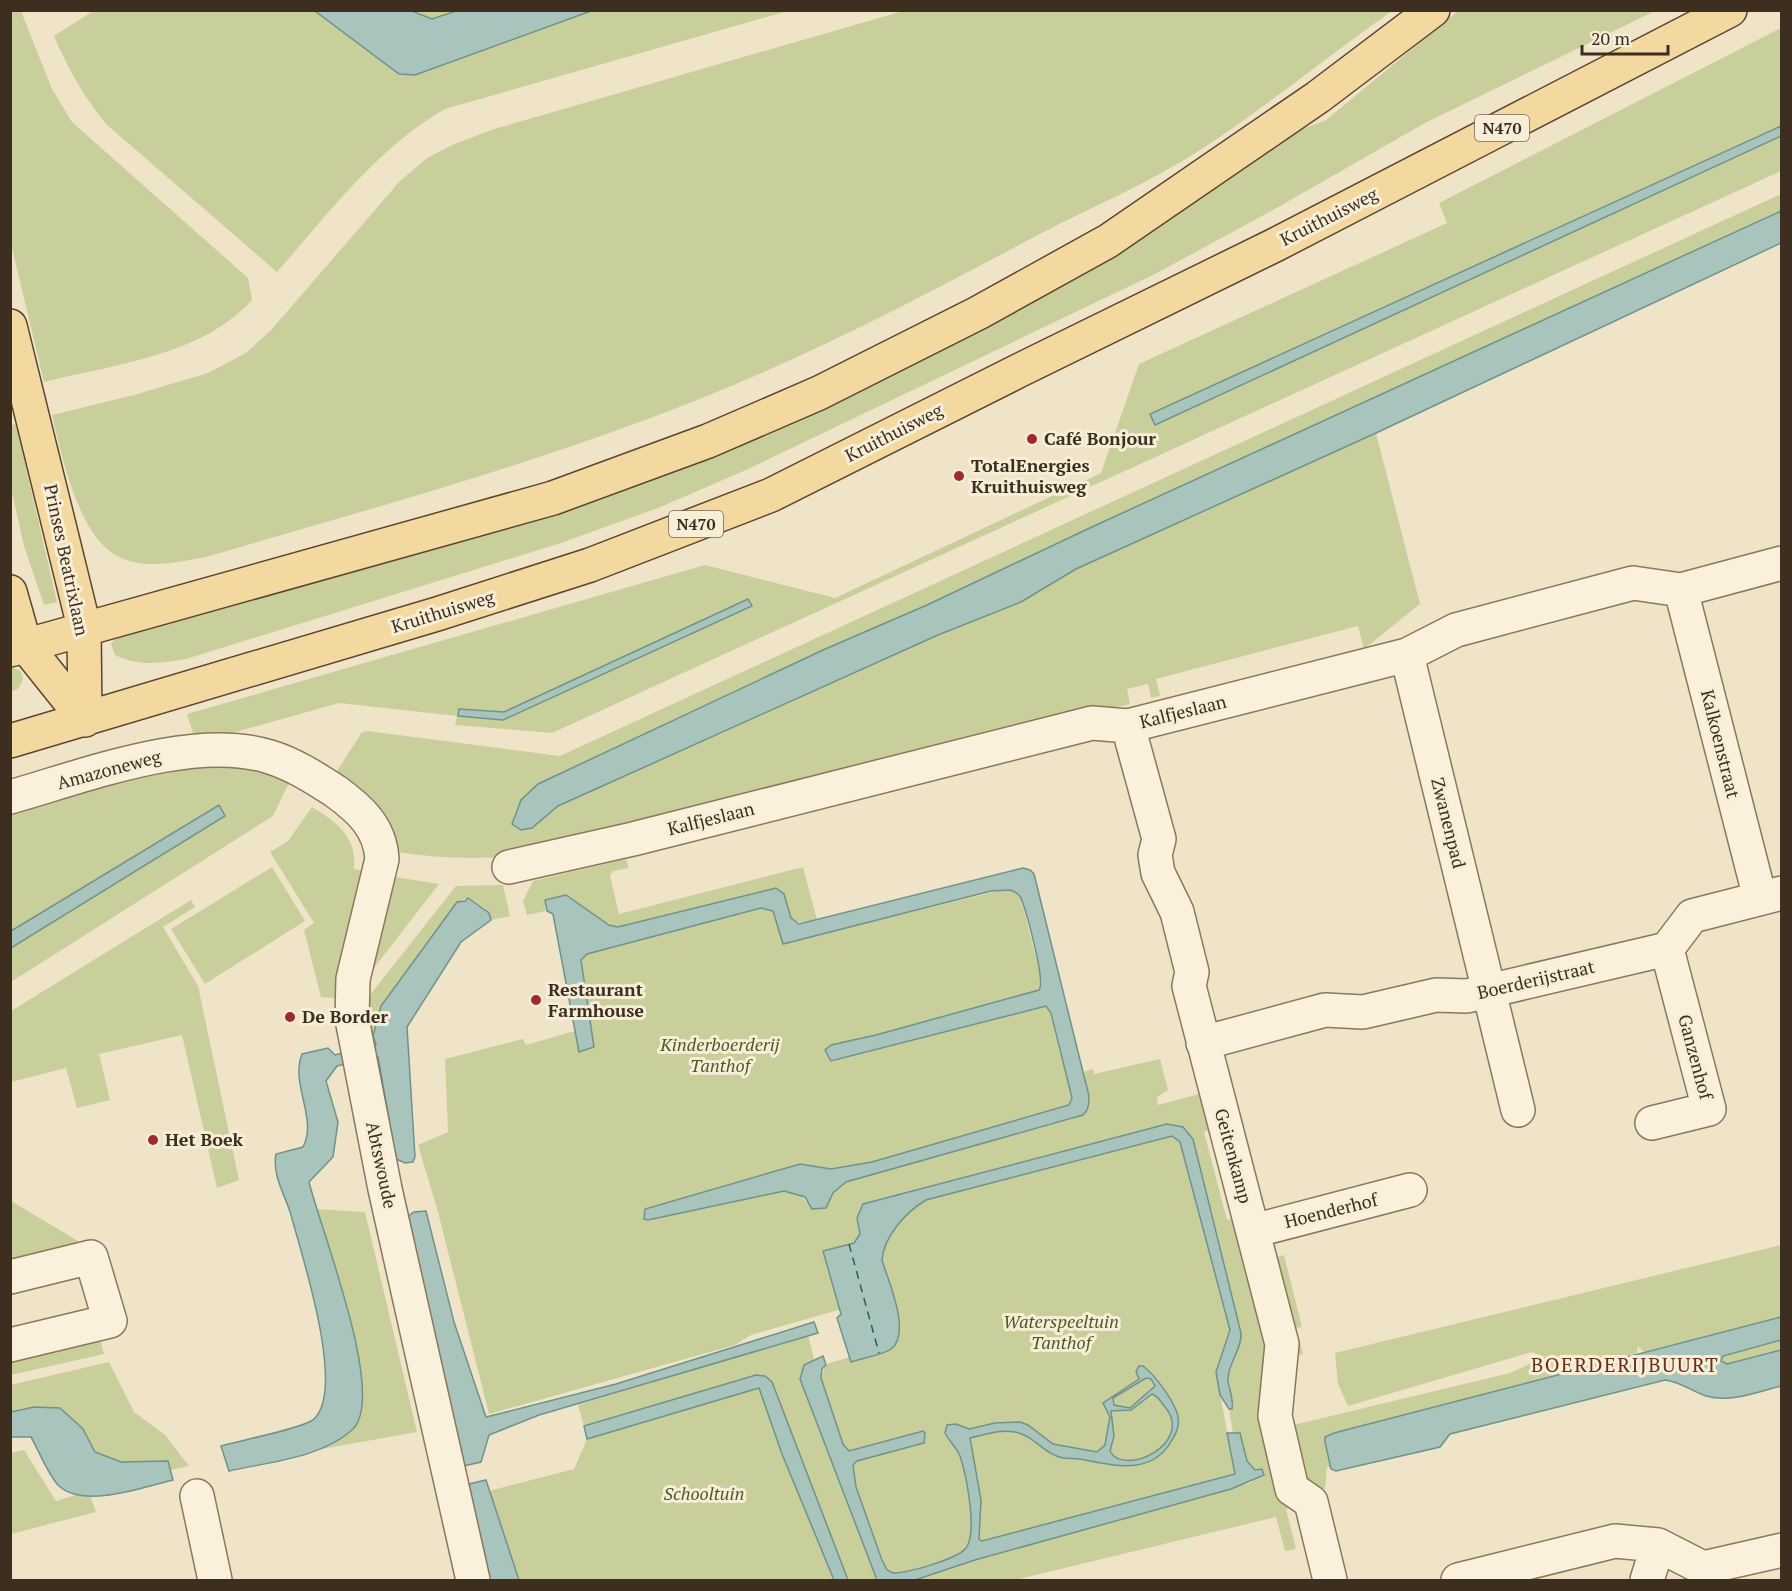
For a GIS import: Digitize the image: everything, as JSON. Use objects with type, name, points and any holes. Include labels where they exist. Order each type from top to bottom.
[{"type":"main road","points":[[18,648],[84,627],[335,561],[553,498],[708,441],[819,393],[978,313],[1108,241],[1318,97],[1433,10]]},
{"type":"main road","name":"Kruithuisweg","points":[[10,741],[437,614],[590,565],[771,495],[1275,246],[1730,10]]},
{"type":"main road","name":"Prinses Beatrixlaan","points":[[10,326],[84,627],[85,720]]},
{"type":"main road","points":[[10,592],[18,648],[85,720]]},
{"type":"street","name":"Kalfjeslaan","points":[[508,867],[633,839],[1092,723],[1128,726],[1407,655],[1456,630],[1633,583],[1681,590],[1782,563]]},
{"type":"street","name":"Kalkoenstraat","points":[[1681,590],[1771,895]]},
{"type":"street","name":"Zwanenpad","points":[[1407,655],[1518,1110]]},
{"type":"street","name":"Geitenkamp","points":[[1128,726],[1159,839],[1155,855],[1158,873],[1177,912],[1192,972],[1189,986],[1282,1344],[1275,1416],[1292,1489],[1311,1502],[1330,1581]]},
{"type":"street","name":"Amazoneweg","points":[[10,796],[160,754],[219,750],[270,756],[313,776]]},
{"type":"street","name":"Abtswoude","points":[[313,776],[353,804],[371,825],[381,842],[380,876],[353,979],[352,1019],[385,1190],[473,1581]]},
{"type":"street","points":[[1667,949],[1692,916],[1771,895]]},
{"type":"street","name":"Boerderijstraat","points":[[1203,1043],[1325,1010],[1364,1012],[1436,995],[1467,996],[1667,949]]},
{"type":"street","name":"Ganzenhof","points":[[1652,1123],[1709,1109],[1667,949]]},
{"type":"street","name":"Hoenderhof","points":[[1253,1231],[1410,1190]]},
{"type":"street","points":[[10,1277],[91,1257],[110,1321],[10,1345]]},
{"type":"street","points":[[197,1496],[215,1581]]},
{"type":"street","points":[[1458,1581],[1615,1541],[1658,1545],[1704,1568],[1782,1550]]},
{"type":"street","points":[[1647,1581],[1658,1545]]},
{"type":"green space","points":[[10,11],[21,11],[52,89],[72,122],[248,278],[252,300],[232,319],[209,334],[183,346],[127,363],[44,382],[11,244]]},
{"type":"green space","points":[[93,11],[315,11],[399,74],[415,75],[591,11],[788,11],[445,109],[420,125],[376,162],[277,272],[107,125],[91,104],[54,36]]},
{"type":"green space","points":[[412,11],[456,11],[432,19]]},
{"type":"green space","points":[[903,11],[1392,11],[1225,134],[1160,174],[867,324],[764,372],[696,400],[488,474],[206,557],[162,564],[129,561],[105,547],[93,532],[74,494],[52,415],[134,395],[208,373],[246,353],[272,329],[400,181],[427,158],[452,145],[494,129]]},
{"type":"green space","points":[[1458,11],[1655,11],[1425,123],[1155,274],[746,470],[658,508],[561,543],[186,659],[141,663],[115,655],[111,644],[119,634],[625,481],[1275,140],[1326,120]]},
{"type":"green space","points":[[1781,28],[1781,126],[1151,415],[1156,424],[1781,136],[1781,171],[552,733],[455,725],[457,716],[339,703],[236,732],[195,739],[187,714],[705,565],[835,598],[1101,473],[1139,364],[1447,223],[1439,203]],"holes":[[[748,599],[751,606],[503,720],[458,715],[459,709],[504,712]]]},
{"type":"green space","points":[[1781,194],[1781,211],[927,605],[823,650],[538,784],[521,800],[514,815],[532,828],[558,806],[938,635],[1021,602],[1076,569],[1376,433],[1420,604],[1364,649],[1358,626],[1156,679],[1160,696],[1151,698],[1148,684],[1127,689],[1130,704],[552,851],[532,854],[474,858],[396,852],[356,790],[337,771],[362,732],[368,731],[560,756]]},
{"type":"green space","points":[[16,424],[57,602],[44,605],[24,546],[11,488],[11,425]]},
{"type":"green space","points":[[11,667],[21,671],[23,679],[19,688],[11,692]]},
{"type":"green space","points":[[214,764],[257,770],[289,783],[273,816],[11,982],[11,948],[225,816],[218,805],[11,931],[11,809],[144,772]]},
{"type":"green space","points":[[312,807],[337,825],[349,839],[354,858],[354,869],[368,872],[340,999],[321,997],[304,930],[314,923],[270,852],[288,841]]},
{"type":"green space","points":[[626,859],[629,868],[613,871],[610,876],[619,914],[803,867],[817,920],[799,922],[789,917],[776,888],[618,927],[545,900],[545,911],[527,915],[523,901],[533,881]]},
{"type":"green space","points":[[272,867],[305,921],[205,984],[171,929]]},
{"type":"green space","points":[[389,876],[439,884],[363,982]]},
{"type":"green space","points":[[503,885],[510,916],[491,920],[484,908],[468,898],[457,902],[381,1006],[376,1045],[367,1049],[362,1005],[456,886]]},
{"type":"green space","name":"Kinderboerderij Tanthof","points":[[1001,890],[1014,891],[1021,899],[1072,1098],[1069,1105],[872,1162],[831,1169],[800,1164],[681,1212],[784,1191],[800,1194],[807,1203],[826,1208],[833,1193],[846,1182],[1073,1119],[1090,1100],[1083,1072],[1093,1069],[1094,1074],[1160,1059],[1168,1090],[1157,1097],[1158,1105],[1203,1093],[1213,1129],[1204,1132],[1227,1220],[1237,1218],[1272,1354],[1260,1401],[1283,1491],[1299,1505],[1286,1509],[1296,1549],[1285,1551],[1276,1517],[1015,1580],[915,1580],[975,1560],[1250,1483],[1264,1475],[1262,1469],[1255,1471],[1247,1461],[1240,1433],[1233,1434],[1229,1409],[1233,1402],[1229,1370],[1241,1333],[1193,1139],[1185,1131],[1167,1124],[867,1202],[858,1213],[860,1234],[854,1243],[823,1251],[842,1309],[751,1335],[735,1345],[489,1414],[438,1212],[418,1145],[448,1132],[445,1059],[523,1039],[526,1045],[575,1031],[579,1052],[594,1047],[581,960],[587,954],[761,908],[773,911],[783,944]]},
{"type":"green space","points":[[191,900],[195,907],[163,927],[198,986],[239,1180],[217,1188],[182,1035],[99,1054],[110,1100],[77,1108],[66,1068],[11,1082],[11,1011]]},
{"type":"green space","name":"Waterspeeltuin Tanthof","points":[[1169,1136],[1177,1137],[1180,1142],[1230,1330],[1216,1372],[1235,1474],[982,1542],[921,1569],[896,1573],[887,1571],[856,1487],[821,1378],[826,1364],[850,1357],[852,1362],[891,1350],[897,1311],[882,1260],[887,1242],[897,1226],[911,1211],[926,1200]]},
{"type":"green space","points":[[11,1201],[83,1244],[11,1262]]},
{"type":"green space","points":[[315,1209],[365,1212],[417,1432],[322,1449],[354,1427],[343,1292]]},
{"type":"green space","points":[[1781,1245],[1781,1317],[1644,1352],[1638,1346],[1636,1355],[1334,1433],[1325,1438],[1331,1469],[1327,1466],[1325,1489],[1299,1482],[1285,1427],[1510,1373],[1545,1357],[1532,1352],[1348,1406],[1338,1384],[1335,1353]]},
{"type":"green space","points":[[1284,1255],[1302,1327],[1296,1328],[1303,1354],[1291,1357],[1267,1260]]},
{"type":"green space","points":[[99,1335],[104,1354],[11,1375],[10,1356]]},
{"type":"green space","points":[[808,1335],[814,1359],[801,1372],[800,1379],[877,1580],[848,1580],[756,1375],[584,1426],[578,1405]]},
{"type":"green space","points":[[1781,1340],[1781,1350],[1727,1364],[1721,1361],[1723,1356]]},
{"type":"green space","points":[[109,1362],[134,1412],[165,1435],[189,1466],[170,1470],[167,1461],[121,1462],[95,1452],[83,1429],[34,1407],[11,1412],[10,1385]]},
{"type":"green space","name":"Schooltuin","points":[[759,1388],[782,1454],[834,1580],[519,1580],[489,1491],[574,1469],[587,1439]]},
{"type":"green space","points":[[24,1450],[56,1501],[75,1495],[90,1495],[96,1512],[11,1534],[11,1453]]},
{"type":"water","points":[[315,11],[412,11],[432,19],[456,11],[591,11],[415,75],[399,74]]},
{"type":"water","points":[[1781,126],[1781,136],[1155,425],[1150,414]]},
{"type":"water","points":[[1781,211],[1781,243],[1376,433],[1076,569],[1021,602],[938,635],[558,806],[532,828],[521,830],[512,824],[521,800],[538,784],[823,650],[927,605]]},
{"type":"water","points":[[748,599],[752,606],[503,720],[458,716],[459,709],[504,712]]},
{"type":"water","points":[[219,805],[225,816],[11,948],[11,931]]},
{"type":"water","points":[[1023,868],[1034,874],[1087,1089],[1089,1100],[1087,1110],[1083,1115],[846,1182],[833,1193],[826,1208],[812,1209],[805,1197],[784,1191],[644,1219],[645,1209],[800,1164],[831,1169],[872,1162],[1069,1105],[1072,1098],[1051,1013],[1046,1006],[831,1061],[825,1050],[831,1045],[876,1035],[1039,990],[1040,974],[1031,930],[1018,894],[1010,890],[991,891],[783,944],[773,911],[761,908],[587,954],[581,960],[594,1047],[579,1052],[553,914],[547,911],[545,900],[566,895],[609,925],[618,927],[776,888],[784,894],[791,918],[799,924]]},
{"type":"water","points":[[468,898],[489,913],[491,920],[461,942],[407,1027],[415,1157],[413,1162],[405,1163],[396,1159],[378,1057],[337,1066],[326,1081],[338,1122],[333,1157],[309,1182],[337,1271],[357,1348],[362,1383],[361,1411],[353,1429],[326,1447],[294,1458],[229,1471],[221,1446],[308,1423],[314,1419],[323,1403],[324,1352],[319,1321],[291,1215],[277,1177],[275,1162],[276,1154],[303,1147],[307,1136],[306,1113],[299,1077],[302,1054],[328,1048],[335,1055],[376,1045],[373,1036],[381,1006],[457,902]]},
{"type":"water","points":[[1167,1124],[1183,1127],[1193,1139],[1241,1333],[1228,1380],[1232,1409],[1229,1409],[1220,1395],[1216,1372],[1230,1330],[1180,1142],[1172,1136],[926,1200],[918,1205],[897,1226],[887,1242],[882,1260],[897,1306],[899,1331],[897,1341],[888,1351],[851,1362],[837,1318],[841,1314],[823,1251],[854,1243],[860,1234],[857,1218],[863,1204]]},
{"type":"water","points":[[426,1211],[454,1322],[486,1417],[616,1384],[814,1322],[818,1333],[539,1415],[489,1435],[481,1462],[463,1466],[407,1217],[414,1212]]},
{"type":"water","points":[[1781,1317],[1781,1340],[1723,1356],[1721,1361],[1727,1364],[1781,1350],[1781,1386],[1744,1396],[1715,1398],[1665,1380],[1450,1434],[1440,1447],[1336,1471],[1331,1469],[1325,1437],[1334,1433]]},
{"type":"water","points":[[823,1356],[826,1365],[822,1369],[821,1378],[843,1444],[849,1451],[923,1431],[925,1433],[924,1443],[857,1461],[853,1465],[856,1487],[882,1560],[887,1570],[893,1573],[920,1568],[953,1557],[966,1548],[969,1540],[971,1517],[965,1476],[959,1453],[945,1433],[947,1425],[956,1424],[969,1429],[995,1423],[1020,1422],[1028,1425],[1053,1444],[1097,1452],[1105,1445],[1110,1417],[1103,1403],[1139,1379],[1136,1371],[1139,1366],[1143,1366],[1157,1380],[1178,1414],[1179,1422],[1174,1437],[1164,1451],[1155,1459],[1144,1463],[1121,1466],[1056,1456],[1028,1437],[1015,1432],[998,1432],[970,1438],[981,1500],[979,1539],[982,1541],[1235,1474],[1227,1433],[1240,1433],[1247,1461],[1255,1470],[1262,1469],[1264,1475],[1231,1489],[975,1560],[915,1580],[877,1580],[800,1379],[804,1365]],"holes":[[[1146,1378],[1151,1379],[1155,1386],[1130,1408],[1114,1405],[1113,1398]],[[1152,1394],[1161,1401],[1172,1420],[1171,1433],[1154,1453],[1129,1461],[1118,1458],[1110,1451],[1114,1436],[1111,1411],[1131,1410]]]},
{"type":"water","points":[[756,1375],[765,1376],[772,1382],[848,1580],[834,1580],[782,1454],[759,1388],[587,1439],[584,1426]]},
{"type":"water","points":[[34,1407],[60,1408],[83,1429],[95,1452],[121,1462],[168,1461],[173,1480],[114,1494],[83,1496],[70,1493],[55,1482],[31,1437],[11,1437],[11,1412]]},
{"type":"water","points":[[486,1480],[519,1580],[488,1580],[469,1484]]},
{"type":"ferry route","points":[[849,1244],[879,1353]]},
{"type":"place","name":"Café Bonjour","points":[[1032,439]]},
{"type":"place","name":"TotalEnergies Kruithuisweg","points":[[959,476]]},
{"type":"place","name":"Restaurant Farmhouse","points":[[536,1000]]},
{"type":"place","name":"De Border","points":[[290,1017]]},
{"type":"place","name":"Het Boek","points":[[153,1140]]},
{"type":"district","name":"BOERDERIJBUURT","points":[[1625,1365]]}]
